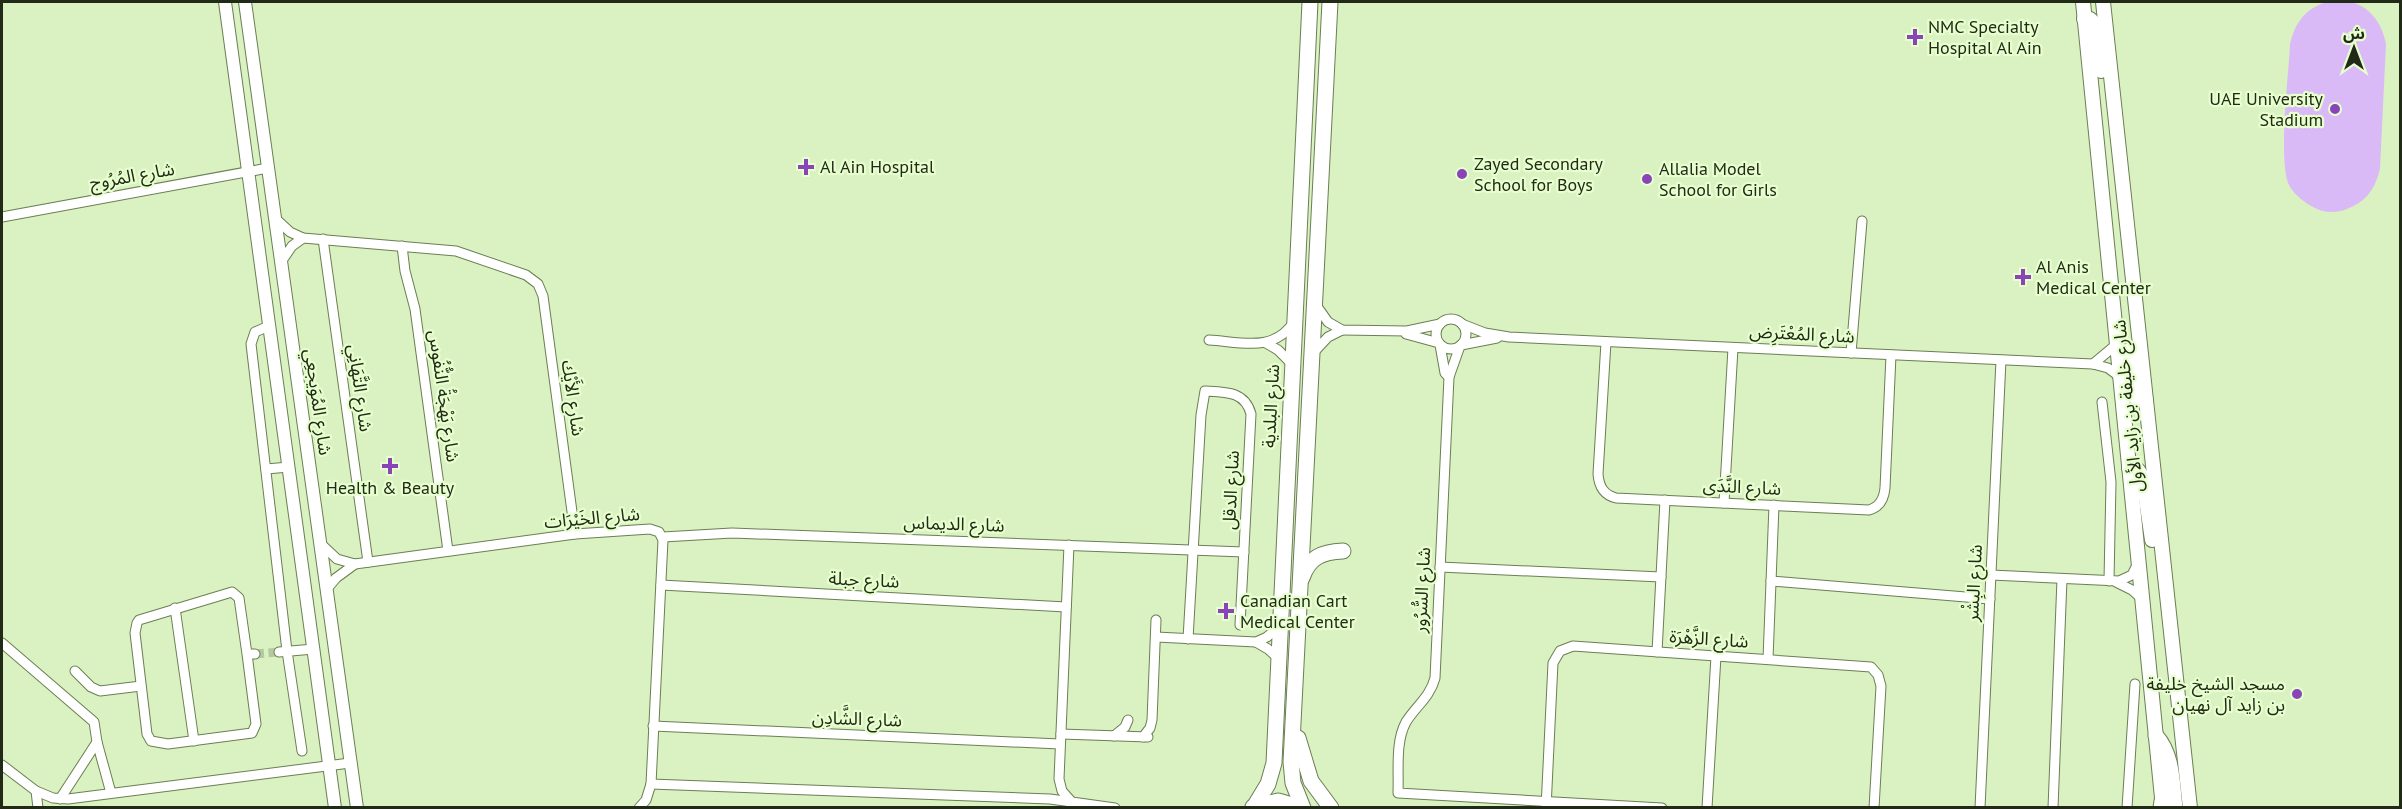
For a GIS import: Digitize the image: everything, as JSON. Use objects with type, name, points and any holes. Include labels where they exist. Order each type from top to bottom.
[{"type":"main road","name":"شارع البلدية","points":[[1253,807],[1268,784],[1274,763],[1310,2]]},
{"type":"main road","points":[[1303,807],[1296,792],[1292,773],[1330,2]]},
{"type":"main road","name":"شارع خليفة بن زايد الأول","points":[[2083,2],[2156,736]]},
{"type":"main road","name":"شارع خليفة بن زايد الأول","points":[[2103,2],[2190,807]]},
{"type":"main road","points":[[2084,19],[2090,19],[2095,24],[2101,70],[2106,80],[2112,84]]},
{"type":"main road","points":[[2105,235],[2113,247],[2117,260],[2132,392],[2137,399],[2146,400]]},
{"type":"main road","points":[[2148,423],[2134,441],[2129,462],[2142,475],[2153,551],[2164,568]]},
{"type":"main road","points":[[1301,581],[1306,568],[1315,558],[1321,554],[1343,551]]},
{"type":"main road","points":[[1294,721],[1311,781],[1331,807]]},
{"type":"main road","points":[[2156,736],[2168,757],[2165,806]]},
{"type":"main road","points":[[1253,807],[1278,801],[1303,807]]},
{"type":"street","name":"شارع المُوَيجعِي","points":[[225,2],[335,807]]},
{"type":"street","name":"شارع المُوَيجعِي","points":[[245,2],[357,807]]},
{"type":"street","name":"شارع المُرُوج","points":[[2,216],[268,168]]},
{"type":"street","points":[[275,218],[290,232],[303,238],[402,246]]},
{"type":"street","points":[[1851,353],[1862,221]]},
{"type":"street","points":[[281,262],[292,246],[303,238]]},
{"type":"street","name":"شارع التَّهَانِي","points":[[323,239],[368,562]]},
{"type":"street","name":"شارع الأَيْك","points":[[402,246],[463,252],[526,274],[538,284],[543,296],[575,534]]},
{"type":"street","name":"شارع بَهْجَةُ النُّفُوس","points":[[402,246],[405,271],[416,309],[448,551]]},
{"type":"street","points":[[1315,303],[1323,316],[1342,330]]},
{"type":"street","points":[[1312,354],[1322,342],[1342,330],[1395,332],[1418,330],[1452,319],[1462,324],[1466,335],[1461,345],[1450,349],[1395,332]]},
{"type":"street","points":[[1209,340],[1266,343],[1284,335],[1295,321]]},
{"type":"street","points":[[1439,344],[1436,333],[1440,324]]},
{"type":"street","name":"شارع المُعْتَرِض","points":[[1462,324],[1485,333],[1509,337],[2093,364],[2108,368],[2120,377]]},
{"type":"street","points":[[269,326],[255,332],[251,344],[266,469],[283,651],[302,751]]},
{"type":"street","name":"شارع المُعْتَرِض","points":[[1461,345],[1509,337]]},
{"type":"street","name":"شارع النَّدَى","points":[[1606,342],[1599,483],[1604,492],[1613,497],[1864,510],[1880,504],[1885,492],[1891,355]]},
{"type":"street","points":[[1266,343],[1278,350],[1293,365]]},
{"type":"street","name":"شارع السُّرُور","points":[[1439,344],[1445,373],[1449,377]]},
{"type":"street","points":[[2093,364],[2117,344]]},
{"type":"street","name":"شارع السُّرُور","points":[[1461,345],[1449,377],[1435,678],[1428,695],[1408,719],[1402,732],[1398,793],[1546,804]]},
{"type":"street","points":[[1724,503],[1734,348]]},
{"type":"street","name":"شارع البِشْر","points":[[1980,807],[2001,360]]},
{"type":"street","name":"شارع الدقل","points":[[1193,550],[1201,415],[1205,391],[1233,393],[1242,398],[1250,410],[1251,419],[1240,625]]},
{"type":"street","points":[[2102,402],[2111,482],[2112,581]]},
{"type":"street","points":[[266,469],[289,467]]},
{"type":"street","points":[[1657,652],[1665,500]]},
{"type":"street","points":[[1768,659],[1774,505]]},
{"type":"street","name":"شارع الخَيْرَات","points":[[355,564],[575,534],[653,529],[659,532],[663,537],[651,784],[646,800],[639,807]]},
{"type":"street","name":"شارع الديماس","points":[[663,537],[732,533],[1244,552]]},
{"type":"street","points":[[320,542],[332,556],[343,562],[355,564]]},
{"type":"street","points":[[1068,545],[1059,779],[1062,791],[1070,800]]},
{"type":"street","points":[[1188,639],[1193,550]]},
{"type":"street","points":[[1991,575],[2124,580],[2132,575],[2138,562]]},
{"type":"street","points":[[304,574],[316,589],[326,590],[342,573],[355,564]]},
{"type":"street","points":[[1440,567],[1661,577]]},
{"type":"street","points":[[2053,807],[2062,579]]},
{"type":"street","points":[[1771,581],[1990,599]]},
{"type":"street","points":[[2112,581],[2127,586],[2142,599]]},
{"type":"street","name":"شارع جبلة","points":[[661,585],[1066,607]]},
{"type":"street","points":[[225,592],[235,593],[239,598],[251,654],[256,724],[255,730],[249,734],[168,744],[151,741],[147,735],[135,633],[137,623],[143,618],[175,608],[225,592]]},
{"type":"street","points":[[175,608],[194,741]]},
{"type":"street","points":[[1114,736],[1125,727],[1128,720],[1130,729],[1143,737],[1150,728],[1156,620]]},
{"type":"street","points":[[1156,637],[1256,642],[1267,637],[1280,626]]},
{"type":"street","points":[[1256,642],[1279,659]]},
{"type":"street","points":[[2,643],[91,717],[97,728],[97,742],[111,793]]},
{"type":"street","name":"شارع الزَّهْرَة","points":[[1546,804],[1552,668],[1557,655],[1573,646],[1864,665],[1876,672],[1881,686],[1874,807]]},
{"type":"street","points":[[283,651],[314,649]]},
{"type":"street","points":[[1707,807],[1716,656]]},
{"type":"street","points":[[75,671],[91,687],[100,691],[141,686]]},
{"type":"street","points":[[2127,807],[2135,684]]},
{"type":"street","name":"شارع الشَّادِن","points":[[653,726],[1060,739],[1143,737]]},
{"type":"street","points":[[60,799],[97,742]]},
{"type":"street","points":[[2,765],[36,791],[60,799],[350,763]]},
{"type":"street","points":[[1044,799],[1059,779]]},
{"type":"street","points":[[651,784],[1070,800],[1115,807]]},
{"type":"street","points":[[36,791],[38,807]]},
{"type":"street","points":[[1546,804],[1662,807]]},
{"type":"shaded area","name":"UAE University Stadium","points":[[2347,1],[2370,12],[2382,30],[2386,44],[2378,175],[2373,188],[2365,198],[2354,206],[2335,212],[2319,210],[2304,202],[2295,193],[2286,176],[2284,160],[2290,44],[2302,18],[2312,9],[2326,2]]},
{"type":"tunnel","points":[[255,654],[279,652]]},
{"type":"place","name":"NMC Specialty Hospital Al Ain","points":[[1915,37]]},
{"type":"place","name":"UAE University Stadium","points":[[2335,109]]},
{"type":"place","name":"Al Ain Hospital","points":[[806,167]]},
{"type":"place","name":"Zayed Secondary School for Boys","points":[[1462,174]]},
{"type":"place","name":"Allalia Model School for Girls","points":[[1647,179]]},
{"type":"place","name":"Al Anis Medical Center","points":[[2023,277]]},
{"type":"place","name":"Health & Beauty","points":[[390,466]]},
{"type":"place","name":"Canadian Cart Medical Center","points":[[1226,611]]},
{"type":"place","name":"مسجد الشيخ خليفة بن زايد آل نهيان","points":[[2297,694]]}]
